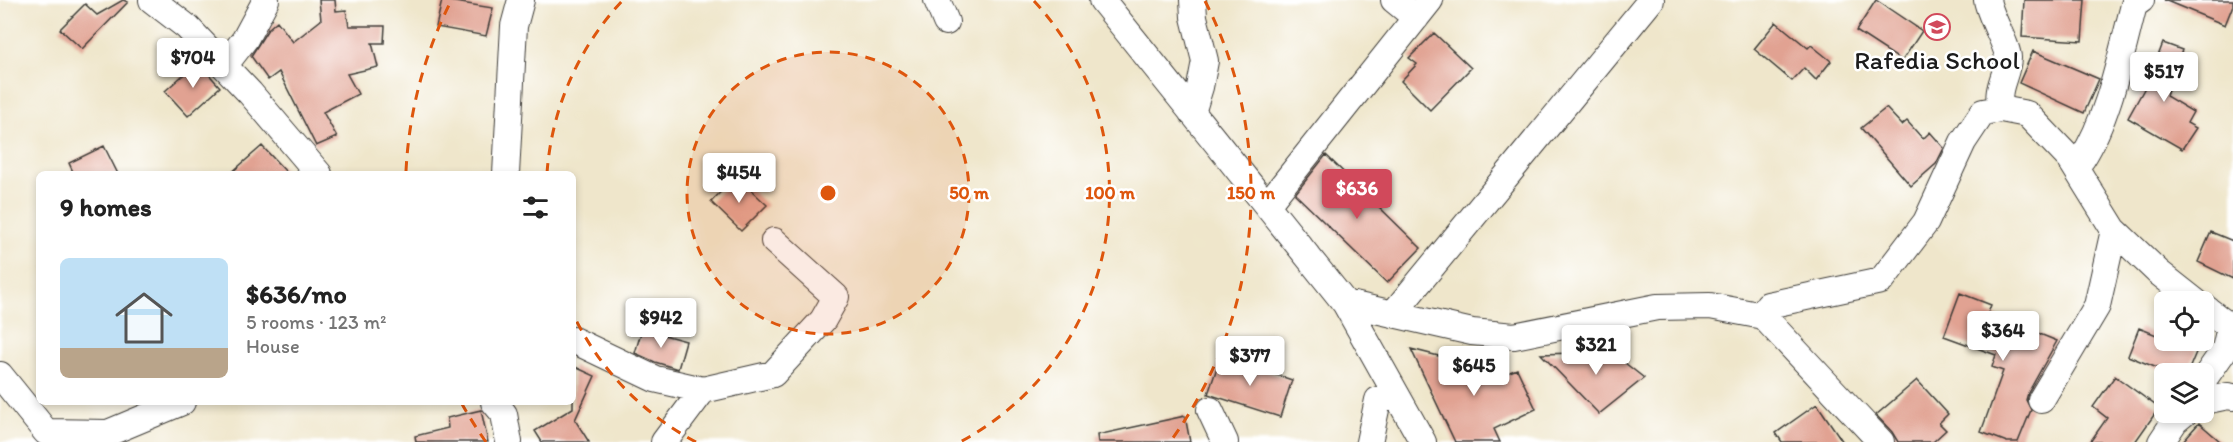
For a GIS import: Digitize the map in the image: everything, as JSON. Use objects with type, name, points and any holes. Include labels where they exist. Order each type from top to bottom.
[{"type":"street","points":[[152,0],[187,27],[250,93],[316,171]]},
{"type":"street","points":[[224,66],[245,39],[267,0]]},
{"type":"street","points":[[506,171],[514,26],[521,0]]},
{"type":"street","points":[[1102,0],[1344,303],[1423,442]]},
{"type":"street","points":[[1192,113],[1205,61],[1194,17],[1193,0]]},
{"type":"street","points":[[1267,205],[1423,9],[1394,0]]},
{"type":"street","points":[[1384,373],[1380,333],[1387,323],[1404,317],[1651,0]]},
{"type":"street","points":[[1987,0],[2008,57],[1997,98],[2001,109]]},
{"type":"street","points":[[2070,159],[2082,159],[2093,142],[2116,74],[2134,5],[2140,0]]},
{"type":"street","points":[[1763,316],[1768,305],[1881,281],[1926,222],[1963,142],[1983,112],[2001,109],[2027,114],[2070,159],[2114,230],[2158,273],[2182,291]]},
{"type":"street","points":[[2041,400],[2097,306],[2114,230]]},
{"type":"street","points":[[576,341],[655,379],[703,390],[773,374],[824,320],[836,297],[774,241]]},
{"type":"street","points":[[1344,303],[1472,332],[1514,336],[1657,307],[1710,306],[1763,316],[1881,442]]},
{"type":"street","points":[[2214,315],[2229,327],[2225,349],[2214,365]]},
{"type":"street","points":[[0,375],[46,432],[108,433],[175,405]]},
{"type":"street","points":[[664,442],[703,390]]},
{"type":"street","points":[[1369,442],[1378,400],[1396,395]]},
{"type":"street","points":[[2214,399],[2233,397]]},
{"type":"street","points":[[496,405],[504,414],[509,442]]},
{"type":"street","points":[[1210,410],[1225,442]]},
{"type":"street","points":[[2162,442],[2174,423]]},
{"type":"building","points":[[123,0],[128,2],[82,49],[60,29],[85,4],[97,15]]},
{"type":"building","points":[[319,0],[335,0],[336,11],[346,10],[349,26],[385,26],[384,43],[372,43],[378,67],[347,74],[358,94],[323,112],[337,137],[316,146],[279,72],[268,80],[251,56],[268,29],[277,21],[293,42],[321,20]]},
{"type":"building","points":[[442,0],[493,8],[486,36],[436,27]]},
{"type":"building","points":[[1876,0],[1922,31],[1902,61],[1856,31]]},
{"type":"building","points":[[2024,0],[2085,0],[2082,41],[2022,37]]},
{"type":"building","points":[[2164,0],[2233,0],[2233,5],[2225,25]]},
{"type":"building","points":[[1776,22],[1808,48],[1811,45],[1831,61],[1816,80],[1804,68],[1792,81],[1754,49]]},
{"type":"building","points":[[1434,33],[1471,68],[1430,110],[1401,81],[1417,64],[1409,58]]},
{"type":"building","points":[[2163,43],[2182,50],[2166,96],[2193,112],[2187,123],[2196,128],[2182,149],[2128,118],[2149,80]]},
{"type":"building","points":[[2033,51],[2099,79],[2084,113],[2019,83]]},
{"type":"building","points":[[198,62],[220,87],[188,116],[165,91]]},
{"type":"building","points":[[1886,108],[1902,125],[1907,121],[1923,139],[1930,132],[1944,148],[1936,164],[1911,186],[1861,128]]},
{"type":"building","points":[[104,146],[116,171],[73,171],[69,163]]},
{"type":"building","points":[[262,146],[285,171],[233,171]]},
{"type":"building","points":[[1326,155],[1421,248],[1387,283],[1295,194]]},
{"type":"building","points":[[736,176],[767,205],[741,231],[711,202]]},
{"type":"building","points":[[2211,232],[2233,241],[2233,279],[2198,262]]},
{"type":"building","points":[[1960,293],[1991,305],[1988,313],[2057,341],[2028,393],[2026,400],[2031,410],[2018,442],[2007,442],[1981,432],[2003,371],[1992,367],[1996,355],[1944,336]]},
{"type":"building","points":[[2139,328],[2154,334],[2154,351],[2197,351],[2192,363],[2154,363],[2154,367],[2128,356]]},
{"type":"building","points":[[642,329],[686,341],[678,369],[635,353]]},
{"type":"building","points":[[1411,349],[1462,362],[1466,370],[1487,361],[1491,369],[1501,364],[1505,374],[1517,369],[1536,409],[1494,429],[1500,442],[1455,442]]},
{"type":"building","points":[[1611,352],[1644,378],[1599,414],[1541,354]]},
{"type":"building","points":[[1221,356],[1292,380],[1280,417],[1208,394]]},
{"type":"building","points":[[576,367],[595,376],[575,420],[589,442],[542,442],[535,431],[573,408],[573,405],[576,405]]},
{"type":"building","points":[[2115,376],[2154,404],[2154,415],[2135,442],[2090,442],[2107,418],[2093,407]]},
{"type":"building","points":[[1917,380],[1948,414],[1939,423],[1946,430],[1933,442],[1898,442],[1876,415]]},
{"type":"building","points":[[1817,404],[1843,442],[1782,442],[1776,433]]},
{"type":"building","points":[[481,410],[488,442],[416,442],[415,436],[448,428],[447,418]]},
{"type":"building","points":[[1185,416],[1190,442],[1098,442],[1097,435]]},
{"type":"building","points":[[2199,423],[2221,442],[2182,442]]},
{"type":"place","name":"Rafedia School","points":[[1937,27]]}]
